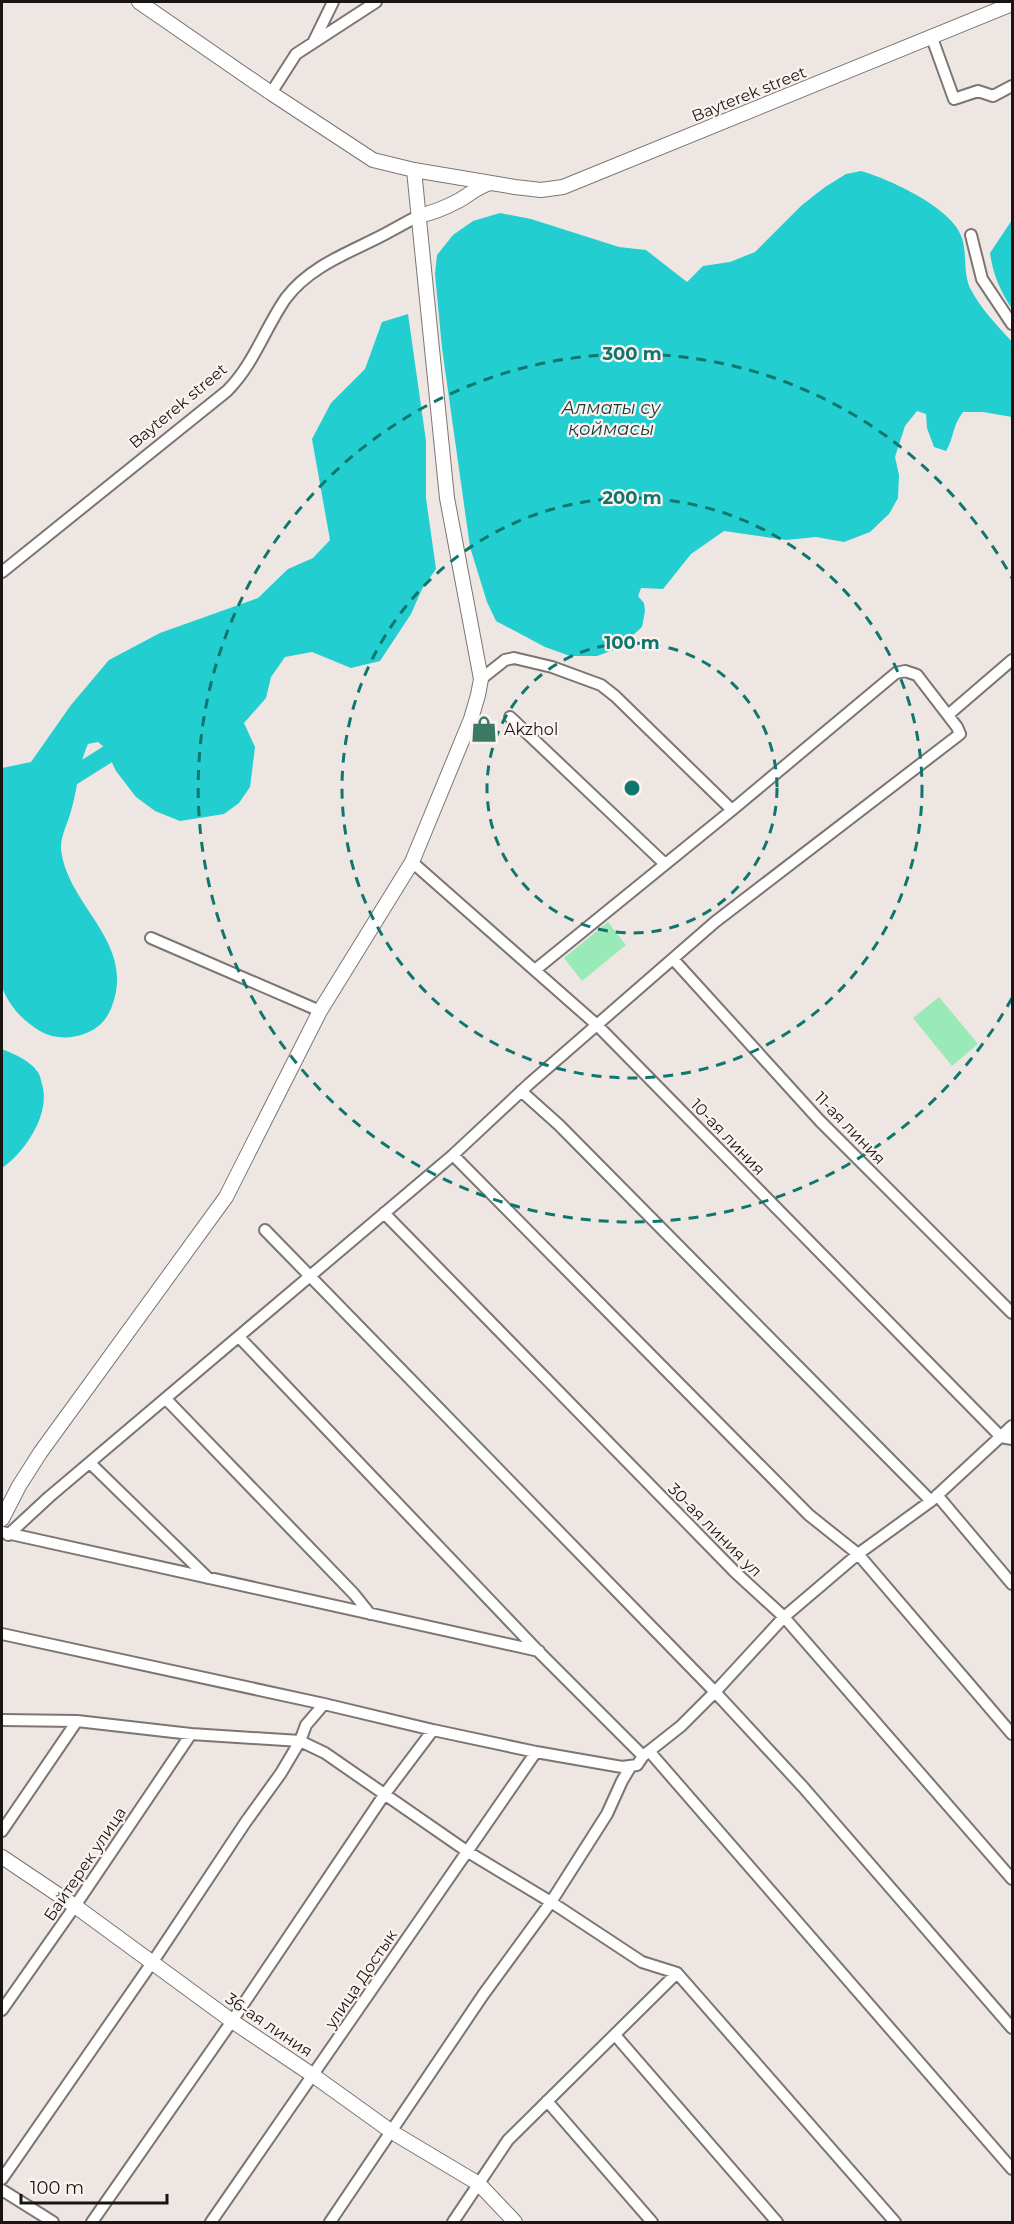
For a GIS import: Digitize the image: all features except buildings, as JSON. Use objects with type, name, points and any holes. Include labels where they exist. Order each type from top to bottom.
[{"type":"street","name":"Bayterek street","points":[[139,2],[373,160],[414,170],[541,190],[563,187],[1012,4]]},
{"type":"street","points":[[313,43],[333,2]]},
{"type":"street","points":[[271,93],[296,54],[376,2]]},
{"type":"street","points":[[932,38],[954,99],[978,91],[993,96],[1012,86]]},
{"type":"street","points":[[2,1520],[19,1486],[40,1453],[226,1197],[320,1011],[412,862],[471,719],[481,679],[447,498],[414,170]]},
{"type":"street","points":[[418,216],[433,213],[483,185],[493,182]]},
{"type":"street","name":"Bayterek street","points":[[2,572],[227,391],[242,373],[286,299],[295,288],[334,258],[418,216]]},
{"type":"street","points":[[971,235],[982,279],[1012,324]]},
{"type":"street","points":[[481,679],[505,660],[514,658],[552,667],[601,685],[732,810]]},
{"type":"street","points":[[948,715],[1012,660]]},
{"type":"street","points":[[5,1533],[453,1155],[522,1091],[715,922],[960,735],[948,715],[917,675],[905,671],[896,673],[535,970]]},
{"type":"street","points":[[510,717],[665,864]]},
{"type":"street","name":"10-ая линия","points":[[412,862],[597,1025],[1007,1438]]},
{"type":"street","points":[[151,938],[320,1011]]},
{"type":"street","name":"11-ая линия","points":[[673,959],[820,1121],[1012,1312]]},
{"type":"street","points":[[522,1091],[559,1125],[934,1498],[1012,1584]]},
{"type":"street","points":[[453,1155],[801,1507],[858,1554],[1012,1734]]},
{"type":"street","name":"30-ая линия ул","points":[[384,1213],[735,1572],[784,1617],[1012,1879]]},
{"type":"street","points":[[265,1230],[715,1692],[803,1787],[1012,2028]]},
{"type":"street","points":[[239,1337],[539,1652],[646,1753],[1012,2169]]},
{"type":"street","points":[[165,1399],[354,1593],[370,1614]]},
{"type":"street","points":[[2,1634],[536,1752],[622,1767],[637,1765],[646,1753],[681,1726],[715,1692],[784,1617],[858,1554],[934,1498],[1007,1438],[1012,1426]]},
{"type":"street","points":[[90,1463],[208,1578]]},
{"type":"street","points":[[5,1533],[539,1652]]},
{"type":"street","points":[[2,2179],[158,1954],[244,1823],[282,1773],[306,1725],[324,1704]]},
{"type":"street","points":[[2,1720],[77,1722],[191,1734],[300,1741],[325,1753],[468,1852],[551,1902],[642,1962],[677,1973],[895,2223]]},
{"type":"street","points":[[2,1832],[77,1722]]},
{"type":"street","points":[[92,2223],[232,2021],[384,1795],[433,1730]]},
{"type":"street","name":"Байтерек улица","points":[[2,2010],[191,1734]]},
{"type":"street","name":"улица Достык","points":[[211,2223],[314,2076],[375,1982],[536,1752]]},
{"type":"street","points":[[330,2223],[483,1995],[551,1902],[607,1814],[631,1766]]},
{"type":"street","name":"36-ая линия","points":[[2,1857],[75,1906],[232,2021],[392,2132],[479,2184],[515,2223]]},
{"type":"street","points":[[453,2223],[508,2140],[677,1973]]},
{"type":"street","points":[[615,2035],[777,2223]]},
{"type":"street","points":[[547,2101],[652,2223]]},
{"type":"street","points":[[2,2190],[53,2223]]},
{"type":"green space","points":[[608,922],[626,945],[582,981],[564,958]]},
{"type":"green space","points":[[939,997],[978,1044],[952,1066],[913,1018]]},
{"type":"water","name":"Алматы су қоймасы","points":[[861,171],[919,196],[946,216],[956,227],[962,238],[966,276],[970,288],[984,309],[1012,342],[1012,417],[983,412],[963,412],[946,451],[934,447],[927,428],[926,414],[917,411],[905,426],[895,457],[899,475],[898,498],[889,514],[870,532],[844,542],[816,537],[786,540],[724,531],[691,554],[663,589],[641,588],[638,596],[644,603],[645,611],[642,627],[619,648],[597,656],[570,656],[545,647],[496,621],[487,602],[470,547],[442,348],[435,274],[437,255],[453,235],[473,221],[500,213],[531,219],[619,247],[646,250],[687,282],[703,266],[730,262],[755,252],[802,205],[825,187],[846,174]]},
{"type":"water","points":[[1012,220],[1012,309],[998,282],[990,253]]},
{"type":"water","points":[[408,314],[426,441],[426,498],[436,569],[422,589],[411,614],[380,661],[351,668],[312,652],[285,657],[271,677],[266,698],[244,723],[255,747],[250,787],[239,803],[224,814],[180,821],[155,811],[136,797],[116,771],[105,748],[98,742],[88,744],[61,850],[66,870],[75,889],[108,944],[115,963],[117,983],[110,1011],[105,1020],[94,1029],[79,1036],[68,1037],[51,1036],[40,1031],[17,1012],[2,987],[2,768],[31,762],[71,705],[109,660],[160,633],[258,598],[288,569],[313,558],[330,540],[312,439],[331,403],[365,369],[382,322]]},
{"type":"water","points":[[2,1049],[34,1067],[40,1075],[44,1096],[43,1108],[34,1131],[19,1152],[2,1168]]},
{"type":"waterway","points":[[59,785],[127,742]]},
{"type":"place","name":"Akzhol","points":[[484,729]]}]
